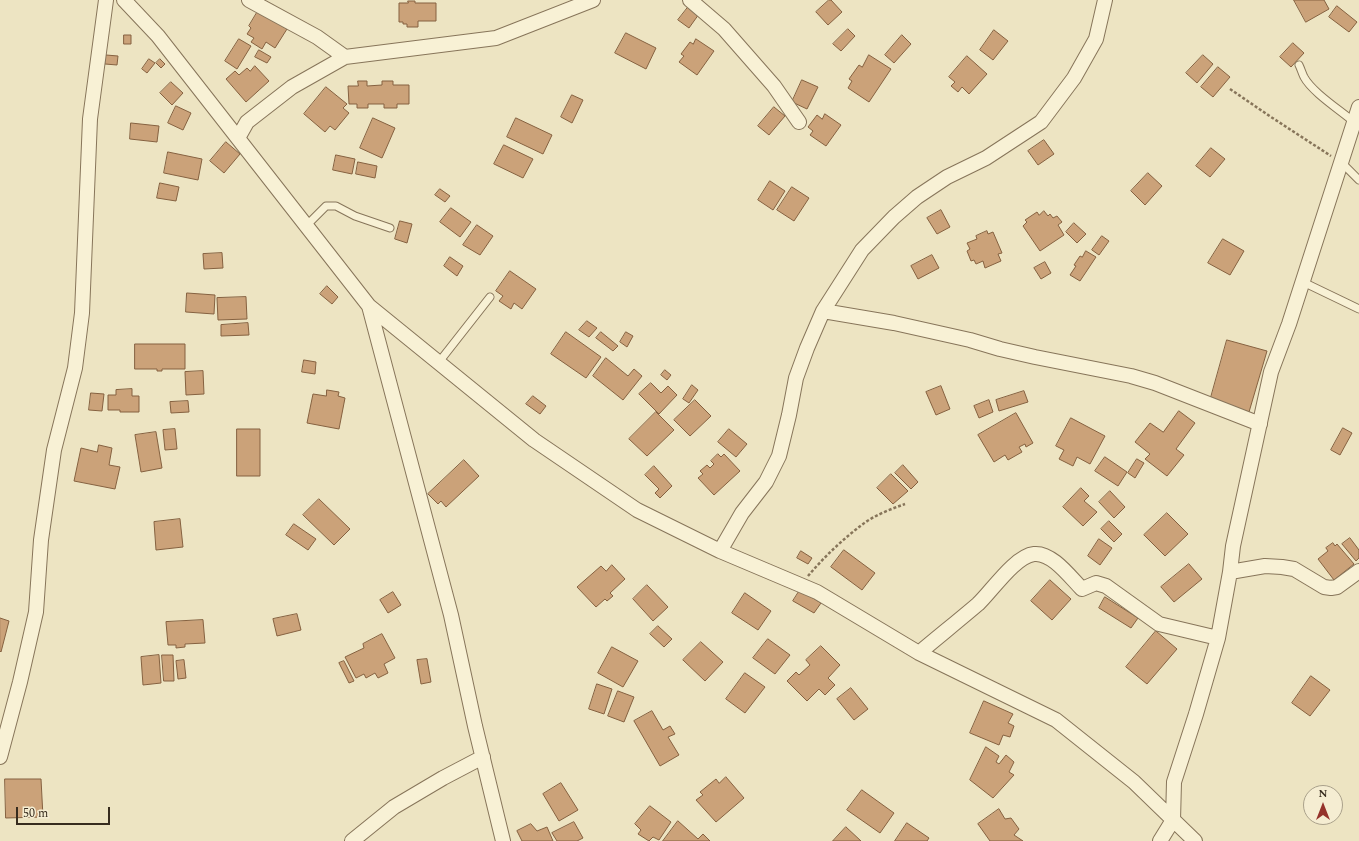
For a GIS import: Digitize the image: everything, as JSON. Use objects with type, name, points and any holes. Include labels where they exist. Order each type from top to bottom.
[{"type":"street","points":[[0,757],[20,682],[36,612],[41,540],[54,450],[75,368],[82,313],[90,119],[106,0]]},
{"type":"street","points":[[124,0],[158,36],[369,306],[534,440],[637,510],[720,551],[817,592],[919,653],[1056,720],[1134,782],[1195,841]]},
{"type":"street","points":[[249,0],[317,37],[345,57]]},
{"type":"street","points":[[238,138],[247,122],[292,87],[345,57],[496,38],[593,0]]},
{"type":"street","points":[[690,0],[724,29],[774,86],[799,122]]},
{"type":"street","points":[[720,551],[742,513],[766,482],[779,456],[796,378],[823,311],[862,250],[903,208],[917,197],[947,177],[986,158],[1041,122],[1074,78],[1096,39],[1105,0]]},
{"type":"street","points":[[1160,841],[1173,820],[1174,782],[1218,638],[1230,572],[1232,546],[1272,372],[1359,107]]},
{"type":"street","points":[[369,306],[451,615],[503,841]]},
{"type":"street","points":[[823,311],[894,323],[970,340],[1028,356],[1131,376],[1155,383],[1260,424]]},
{"type":"street","points":[[919,653],[979,603],[1019,561],[1033,554],[1042,555],[1052,559],[1082,589],[1096,583],[1106,586],[1159,624],[1218,638]]},
{"type":"street","points":[[1230,572],[1265,566],[1282,567],[1294,569],[1324,587],[1331,588],[1337,587],[1359,571]]},
{"type":"street","points":[[352,841],[394,807],[443,778],[483,757]]},
{"type":"lane","points":[[1299,65],[1309,84],[1354,122]]},
{"type":"lane","points":[[1341,162],[1359,180]]},
{"type":"lane","points":[[306,226],[326,206],[336,206],[355,216],[390,228]]},
{"type":"lane","points":[[1302,282],[1359,310]]},
{"type":"lane","points":[[439,362],[490,297]]},
{"type":"path","points":[[1230,89],[1341,162]]},
{"type":"path","points":[[799,585],[826,556],[863,524],[885,512],[905,504]]},
{"type":"building","points":[[829,0],[831,0],[842,12],[828,25],[816,12]]},
{"type":"building","points":[[1294,0],[1324,0],[1329,9],[1306,22]]},
{"type":"building","points":[[408,1],[415,1],[415,3],[436,3],[436,21],[418,21],[418,27],[407,27],[407,24],[399,22],[399,3],[408,3]]},
{"type":"building","points":[[689,6],[699,14],[689,28],[678,20]]},
{"type":"building","points":[[1337,6],[1357,22],[1349,32],[1329,17]]},
{"type":"building","points":[[258,11],[287,29],[275,48],[266,42],[262,49],[251,42],[254,38],[247,34],[251,28],[249,26]]},
{"type":"building","points":[[848,29],[855,36],[841,51],[833,44]]},
{"type":"building","points":[[994,30],[1008,41],[993,60],[980,50]]},
{"type":"building","points":[[626,33],[656,48],[646,69],[615,53]]},
{"type":"building","points":[[124,35],[131,35],[131,44],[124,44]]},
{"type":"building","points":[[902,35],[911,44],[894,63],[885,55]]},
{"type":"building","points":[[239,39],[251,46],[237,69],[225,61]]},
{"type":"building","points":[[696,39],[714,51],[697,75],[679,62],[684,56],[681,54],[690,42],[693,44]]},
{"type":"building","points":[[1293,43],[1304,53],[1291,67],[1280,57]]},
{"type":"building","points":[[259,50],[271,57],[267,63],[255,57]]},
{"type":"building","points":[[106,55],[118,56],[117,65],[105,64]]},
{"type":"building","points":[[869,55],[891,69],[869,102],[848,88],[852,81],[849,79],[859,65],[862,67]]},
{"type":"building","points":[[1203,55],[1213,64],[1197,83],[1186,73]]},
{"type":"building","points":[[967,56],[987,74],[969,94],[962,87],[958,92],[951,86],[955,82],[949,77]]},
{"type":"building","points":[[149,59],[155,63],[147,73],[142,69]]},
{"type":"building","points":[[160,59],[165,64],[161,68],[156,63]]},
{"type":"building","points":[[255,66],[269,81],[246,102],[226,79],[235,71],[239,75],[247,68],[250,71]]},
{"type":"building","points":[[1218,67],[1230,77],[1213,97],[1201,87]]},
{"type":"building","points":[[802,80],[818,87],[807,109],[792,102]]},
{"type":"building","points":[[358,81],[367,81],[367,86],[382,85],[382,81],[393,81],[393,85],[409,85],[409,104],[397,104],[397,108],[384,108],[384,104],[368,104],[368,108],[357,108],[357,104],[349,104],[348,86],[358,86]]},
{"type":"building","points":[[171,82],[183,93],[172,105],[160,93]]},
{"type":"building","points":[[326,87],[347,104],[343,108],[349,113],[335,130],[330,126],[325,132],[304,114]]},
{"type":"building","points":[[572,95],[583,100],[572,123],[561,117]]},
{"type":"building","points":[[176,106],[191,113],[183,130],[168,123]]},
{"type":"building","points":[[774,107],[785,116],[769,135],[758,126]]},
{"type":"building","points":[[825,114],[841,125],[826,146],[810,135],[813,131],[808,127],[817,115],[822,119]]},
{"type":"building","points":[[373,118],[395,128],[382,158],[360,148]]},
{"type":"building","points":[[516,118],[552,135],[543,154],[507,137]]},
{"type":"building","points":[[131,123],[159,126],[157,142],[130,139]]},
{"type":"building","points":[[1044,140],[1054,154],[1038,165],[1028,151]]},
{"type":"building","points":[[226,142],[240,154],[224,173],[210,161]]},
{"type":"building","points":[[504,145],[533,159],[523,178],[494,164]]},
{"type":"building","points":[[1211,148],[1225,159],[1210,177],[1196,166]]},
{"type":"building","points":[[168,152],[202,159],[198,180],[164,173]]},
{"type":"building","points":[[336,155],[355,159],[352,174],[333,170]]},
{"type":"building","points":[[358,162],[377,166],[375,178],[356,174]]},
{"type":"building","points":[[1148,173],[1162,186],[1145,205],[1131,191]]},
{"type":"building","points":[[770,181],[785,191],[773,210],[758,200]]},
{"type":"building","points":[[160,183],[179,187],[176,201],[157,198]]},
{"type":"building","points":[[792,187],[809,198],[794,221],[777,210]]},
{"type":"building","points":[[440,189],[450,196],[445,202],[435,195]]},
{"type":"building","points":[[451,208],[471,222],[460,237],[440,222]]},
{"type":"building","points":[[941,210],[950,227],[937,234],[927,218]]},
{"type":"building","points":[[1044,211],[1048,216],[1050,214],[1053,218],[1057,216],[1062,222],[1058,225],[1064,235],[1040,251],[1023,226],[1027,222],[1025,220],[1037,212],[1039,215]]},
{"type":"building","points":[[400,221],[412,224],[407,243],[395,239]]},
{"type":"building","points":[[1074,223],[1086,234],[1077,243],[1066,232]]},
{"type":"building","points":[[477,225],[493,236],[480,255],[463,245]]},
{"type":"building","points":[[987,231],[988,234],[993,232],[1002,253],[998,254],[1001,261],[985,268],[983,261],[976,264],[974,260],[971,261],[967,251],[970,249],[967,243],[977,239],[976,236]]},
{"type":"building","points":[[1102,236],[1109,241],[1099,255],[1092,250]]},
{"type":"building","points":[[1223,239],[1244,251],[1230,275],[1208,263]]},
{"type":"building","points":[[1086,251],[1096,257],[1080,281],[1070,275],[1080,256],[1082,257]]},
{"type":"building","points":[[222,253],[223,268],[204,269],[203,254]]},
{"type":"building","points":[[932,255],[939,268],[918,279],[911,266]]},
{"type":"building","points":[[450,257],[463,266],[457,276],[444,266]]},
{"type":"building","points":[[1045,262],[1051,273],[1041,279],[1034,268]]},
{"type":"building","points":[[510,271],[536,289],[522,309],[514,303],[511,309],[499,301],[503,296],[496,291]]},
{"type":"building","points":[[327,286],[338,297],[332,304],[320,294]]},
{"type":"building","points":[[187,293],[215,295],[214,314],[186,312]]},
{"type":"building","points":[[246,297],[247,319],[218,320],[217,298]]},
{"type":"building","points":[[587,321],[597,328],[589,337],[579,330]]},
{"type":"building","points":[[248,323],[249,335],[221,336],[221,325]]},
{"type":"building","points":[[566,332],[601,357],[586,378],[551,354]]},
{"type":"building","points":[[601,332],[618,346],[613,351],[596,338]]},
{"type":"building","points":[[626,332],[633,336],[627,347],[620,342]]},
{"type":"building","points":[[1227,340],[1267,351],[1249,412],[1210,401]]},
{"type":"building","points":[[135,344],[185,344],[185,369],[162,369],[162,371],[157,371],[157,369],[135,369]]},
{"type":"building","points":[[606,358],[628,376],[634,369],[642,376],[623,400],[593,376]]},
{"type":"building","points":[[304,360],[316,362],[315,374],[302,372]]},
{"type":"building","points":[[665,370],[671,375],[667,380],[661,375]]},
{"type":"building","points":[[203,371],[204,394],[186,395],[185,372]]},
{"type":"building","points":[[651,383],[661,393],[668,386],[677,395],[659,414],[639,394]]},
{"type":"building","points":[[692,385],[698,390],[689,403],[683,399]]},
{"type":"building","points":[[941,386],[950,409],[936,415],[926,392]]},
{"type":"building","points":[[132,389],[132,396],[139,396],[139,412],[120,412],[120,410],[108,410],[108,395],[116,395],[116,390]]},
{"type":"building","points":[[327,390],[339,392],[338,396],[345,398],[339,429],[307,423],[313,394],[326,396]]},
{"type":"building","points":[[1024,391],[1028,402],[999,411],[996,400]]},
{"type":"building","points":[[91,393],[104,394],[102,411],[89,410]]},
{"type":"building","points":[[533,396],[546,406],[540,414],[526,404]]},
{"type":"building","points":[[695,400],[711,416],[690,436],[674,420]]},
{"type":"building","points":[[989,400],[993,412],[979,418],[974,406]]},
{"type":"building","points":[[188,401],[189,412],[171,413],[170,402]]},
{"type":"building","points":[[1179,411],[1195,423],[1176,449],[1184,455],[1167,476],[1145,459],[1150,454],[1135,442],[1150,423],[1163,432]]},
{"type":"building","points":[[656,412],[674,430],[647,456],[629,439]]},
{"type":"building","points":[[1016,413],[1033,443],[1026,447],[1025,444],[1019,447],[1022,452],[1008,460],[1005,455],[994,462],[978,435]]},
{"type":"building","points":[[1071,418],[1105,436],[1090,464],[1077,457],[1073,466],[1059,459],[1064,450],[1056,446]]},
{"type":"building","points":[[1343,428],[1352,433],[1340,455],[1331,450]]},
{"type":"building","points":[[175,429],[177,449],[165,450],[163,430]]},
{"type":"building","points":[[237,429],[260,429],[260,476],[237,476]]},
{"type":"building","points":[[729,429],[747,444],[736,457],[718,442]]},
{"type":"building","points":[[156,432],[162,468],[141,472],[135,435]]},
{"type":"building","points":[[99,445],[112,448],[109,465],[120,467],[115,489],[74,481],[81,448],[97,452]]},
{"type":"building","points":[[718,454],[721,457],[724,454],[740,471],[714,495],[698,478],[703,474],[700,471],[707,465],[710,468],[714,464],[711,461]]},
{"type":"building","points":[[1105,457],[1127,472],[1118,486],[1095,471]]},
{"type":"building","points":[[1137,459],[1144,463],[1135,478],[1128,473]]},
{"type":"building","points":[[464,460],[479,476],[446,507],[441,501],[438,504],[428,494]]},
{"type":"building","points":[[903,465],[918,482],[911,489],[895,473]]},
{"type":"building","points":[[654,466],[672,486],[660,498],[655,493],[659,489],[645,475]]},
{"type":"building","points":[[891,474],[908,491],[893,504],[877,488]]},
{"type":"building","points":[[1081,488],[1089,496],[1084,501],[1097,512],[1083,526],[1063,507]]},
{"type":"building","points":[[1110,491],[1125,507],[1114,518],[1099,502]]},
{"type":"building","points":[[319,499],[350,529],[334,545],[303,515]]},
{"type":"building","points":[[1167,513],[1188,534],[1165,556],[1144,535]]},
{"type":"building","points":[[180,519],[183,547],[156,550],[154,522]]},
{"type":"building","points":[[1109,521],[1122,534],[1114,542],[1101,529]]},
{"type":"building","points":[[294,524],[316,539],[308,550],[286,535]]},
{"type":"building","points":[[1350,538],[1359,550],[1359,558],[1356,561],[1342,544]]},
{"type":"building","points":[[1099,539],[1112,548],[1100,565],[1088,556]]},
{"type":"building","points":[[1333,543],[1335,546],[1337,544],[1354,564],[1334,580],[1318,559],[1328,551],[1326,548]]},
{"type":"building","points":[[844,550],[875,573],[862,590],[831,567]]},
{"type":"building","points":[[801,551],[812,558],[808,564],[797,558]]},
{"type":"building","points":[[1189,564],[1202,579],[1174,602],[1161,587]]},
{"type":"building","points":[[612,565],[625,579],[610,593],[613,596],[607,601],[605,599],[596,607],[577,587],[601,566],[606,571]]},
{"type":"building","points":[[1050,580],[1071,599],[1052,620],[1031,601]]},
{"type":"building","points":[[647,585],[668,607],[653,621],[633,599]]},
{"type":"building","points":[[800,590],[821,603],[814,613],[793,601]]},
{"type":"building","points":[[393,592],[401,605],[388,613],[380,600]]},
{"type":"building","points":[[745,593],[771,611],[758,630],[732,613]]},
{"type":"building","points":[[1105,597],[1138,618],[1131,628],[1099,608]]},
{"type":"building","points":[[297,614],[301,630],[277,636],[273,619]]},
{"type":"building","points":[[0,618],[9,621],[1,652],[0,651]]},
{"type":"building","points":[[203,620],[205,643],[185,644],[185,647],[176,648],[176,645],[168,645],[166,622]]},
{"type":"building","points":[[658,626],[672,639],[664,647],[650,634]]},
{"type":"building","points":[[1156,631],[1177,649],[1147,684],[1126,667]]},
{"type":"building","points":[[382,634],[395,658],[384,664],[388,673],[378,678],[375,673],[366,678],[364,674],[356,678],[345,657],[364,648],[363,644]]},
{"type":"building","points":[[768,639],[790,655],[775,674],[753,658]]},
{"type":"building","points":[[701,642],[723,662],[705,681],[683,660]]},
{"type":"building","points":[[821,646],[840,665],[828,678],[835,685],[825,695],[819,689],[807,701],[787,681],[796,672],[799,675],[810,665],[806,660]]},
{"type":"building","points":[[612,647],[638,661],[623,687],[598,673]]},
{"type":"building","points":[[159,655],[161,683],[143,685],[141,657]]},
{"type":"building","points":[[162,655],[173,655],[174,681],[164,681]]},
{"type":"building","points":[[427,659],[431,682],[421,684],[417,660]]},
{"type":"building","points":[[184,660],[186,678],[178,679],[176,661]]},
{"type":"building","points":[[344,661],[354,681],[349,683],[339,663]]},
{"type":"building","points":[[745,673],[765,687],[745,713],[726,699]]},
{"type":"building","points":[[1311,676],[1330,690],[1310,716],[1292,703]]},
{"type":"building","points":[[597,684],[612,689],[604,714],[589,709]]},
{"type":"building","points":[[851,688],[868,709],[854,720],[837,699]]},
{"type":"building","points":[[618,691],[634,697],[624,722],[608,716]]},
{"type":"building","points":[[984,701],[1013,714],[1008,723],[1014,726],[1010,737],[1003,735],[999,745],[970,733]]},
{"type":"building","points":[[652,711],[663,730],[670,726],[675,734],[668,737],[679,755],[660,766],[634,721]]},
{"type":"building","points":[[986,747],[999,756],[996,762],[999,764],[1006,755],[1014,762],[1009,772],[1014,775],[993,798],[970,780]]},
{"type":"building","points":[[726,777],[744,798],[716,822],[696,800],[703,795],[700,792],[716,779],[719,783]]},
{"type":"building","points":[[5,779],[41,779],[43,817],[6,818]]},
{"type":"building","points":[[561,783],[578,810],[559,821],[543,794]]},
{"type":"building","points":[[862,790],[894,813],[880,833],[847,810]]},
{"type":"building","points":[[650,806],[671,822],[659,840],[653,837],[649,841],[638,834],[641,830],[635,824]]},
{"type":"building","points":[[999,809],[1005,819],[1011,818],[1019,829],[1014,835],[1023,841],[990,841],[978,824]]},
{"type":"building","points":[[678,821],[698,839],[703,834],[710,841],[663,841]]},
{"type":"building","points":[[574,822],[583,838],[577,841],[557,841],[552,833]]},
{"type":"building","points":[[907,823],[929,838],[927,841],[895,841]]},
{"type":"building","points":[[531,824],[537,831],[547,827],[553,841],[522,841],[517,831]]},
{"type":"building","points":[[846,827],[861,841],[833,841]]}]
